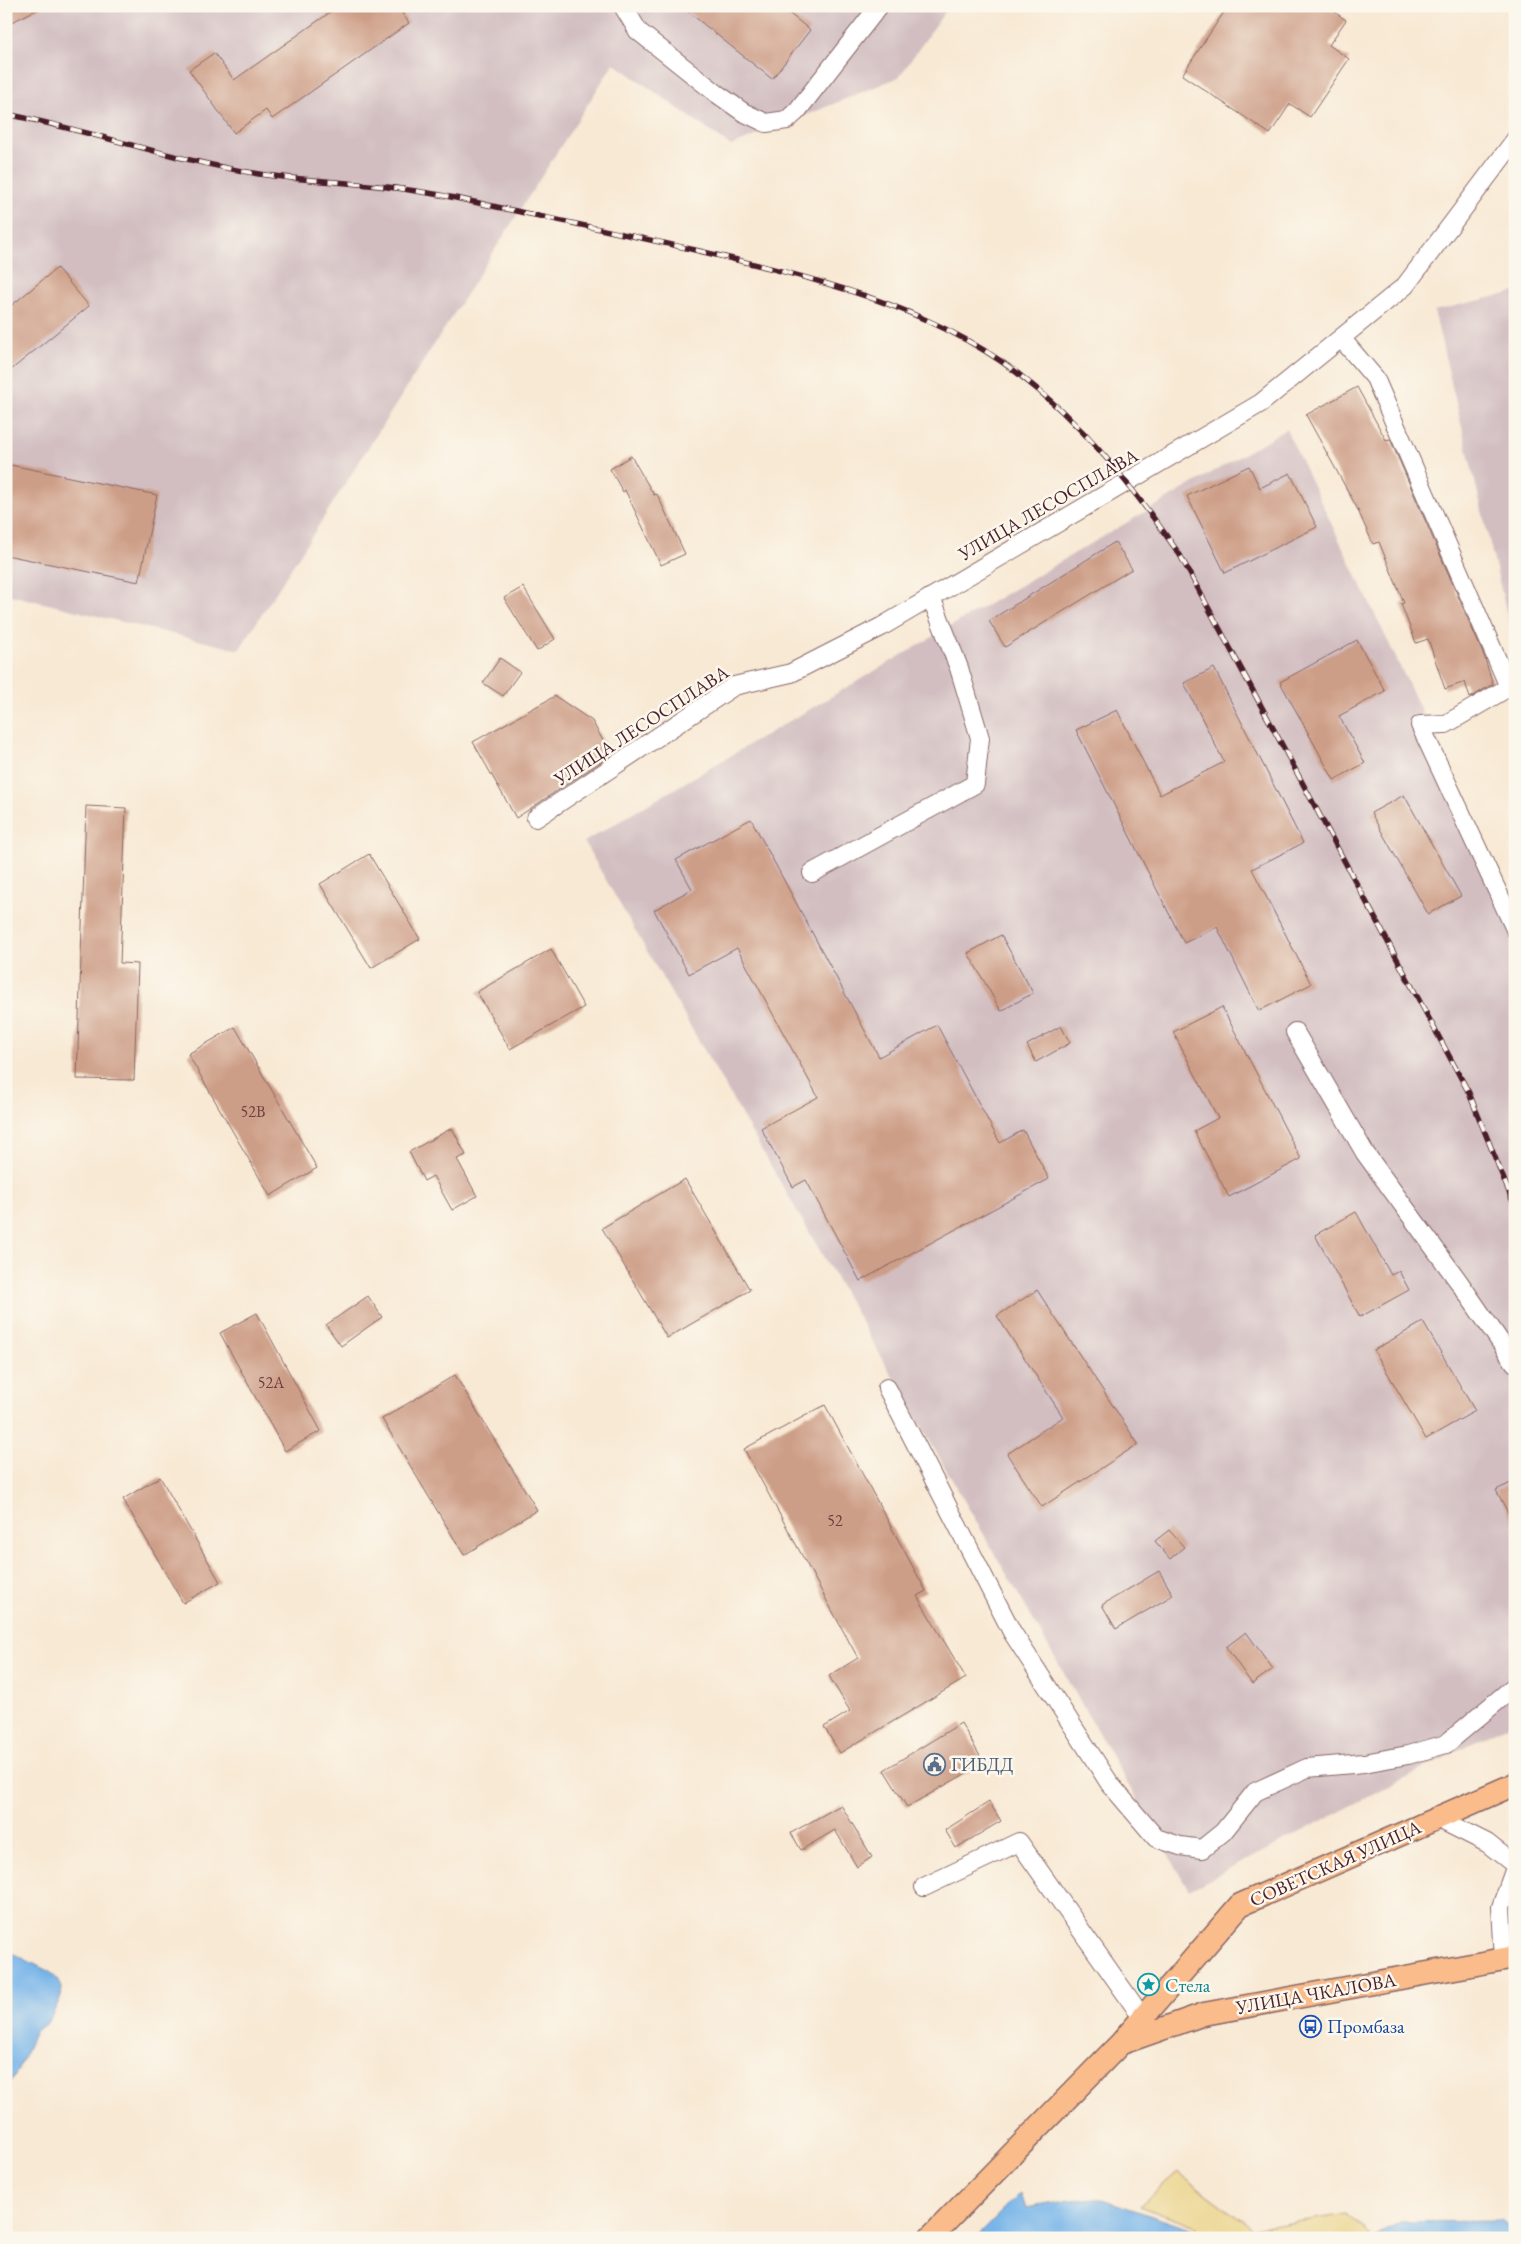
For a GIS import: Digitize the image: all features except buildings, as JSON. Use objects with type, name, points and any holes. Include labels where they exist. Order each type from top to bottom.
[{"type":"main road","name":"СОВЕТСКАЯ УЛИЦА","points":[[930,2238],[1121,2043],[1240,1905],[1515,1784]]},
{"type":"main road","name":"УЛИЦА ЧКАЛОВА","points":[[1121,2043],[1204,2014],[1509,1958]]},
{"type":"street","points":[[623,6],[638,32],[716,93],[766,123],[787,120],[797,111],[879,6]]},
{"type":"street","name":"УЛИЦА ЛЕСОСПЛАВА","points":[[536,818],[734,686],[791,673],[881,627],[1261,403],[1405,286],[1515,140]]},
{"type":"street","points":[[1341,338],[1375,378],[1512,688],[1446,724],[1420,725],[1515,929]]},
{"type":"street","points":[[812,872],[976,784],[980,738],[959,668],[931,598]]},
{"type":"street","points":[[1295,1032],[1365,1153],[1459,1282],[1515,1363]]},
{"type":"street","points":[[888,1388],[1012,1632],[1110,1784],[1156,1838],[1180,1846],[1202,1848],[1223,1832],[1255,1792],[1308,1768],[1408,1755],[1446,1744],[1515,1686]]},
{"type":"street","points":[[1437,1818],[1487,1843],[1515,1867],[1501,1907],[1509,1958]]},
{"type":"street","points":[[924,1887],[1019,1842],[1142,2017]]},
{"type":"shaded area","points":[[6,6],[949,6],[899,77],[731,146],[614,63],[239,650],[6,594]]},
{"type":"shaded area","points":[[1515,292],[1515,648],[1434,311]]},
{"type":"shaded area","points":[[1286,429],[1515,906],[1515,1721],[1189,1890],[584,842]]},
{"type":"sand","points":[[1178,2173],[1253,2229],[1346,2214],[1370,2235],[1366,2238],[1198,2238],[1196,2227],[1139,2206]]},
{"type":"water","points":[[6,1950],[50,1972],[62,1988],[61,1997],[48,2023],[35,2031],[19,2068],[11,2082],[6,2086]]},
{"type":"water","points":[[1021,2193],[1026,2208],[1071,2200],[1102,2199],[1193,2230],[1194,2238],[976,2238]]},
{"type":"water","points":[[1501,2221],[1515,2232],[1515,2238],[1374,2238],[1402,2222]]},
{"type":"railway","points":[[6,114],[233,169],[266,175],[402,189],[444,196],[779,270],[862,295],[903,310],[942,327],[980,348],[1016,372],[1041,392],[1085,434],[1125,480],[1180,555],[1469,1093],[1515,1207]]},
{"type":"place","name":"ГИБДД","points":[[935,1764]]},
{"type":"place","name":"Стела","points":[[1149,1985]]},
{"type":"place","name":"Промбаза","points":[[1311,2026]]}]
